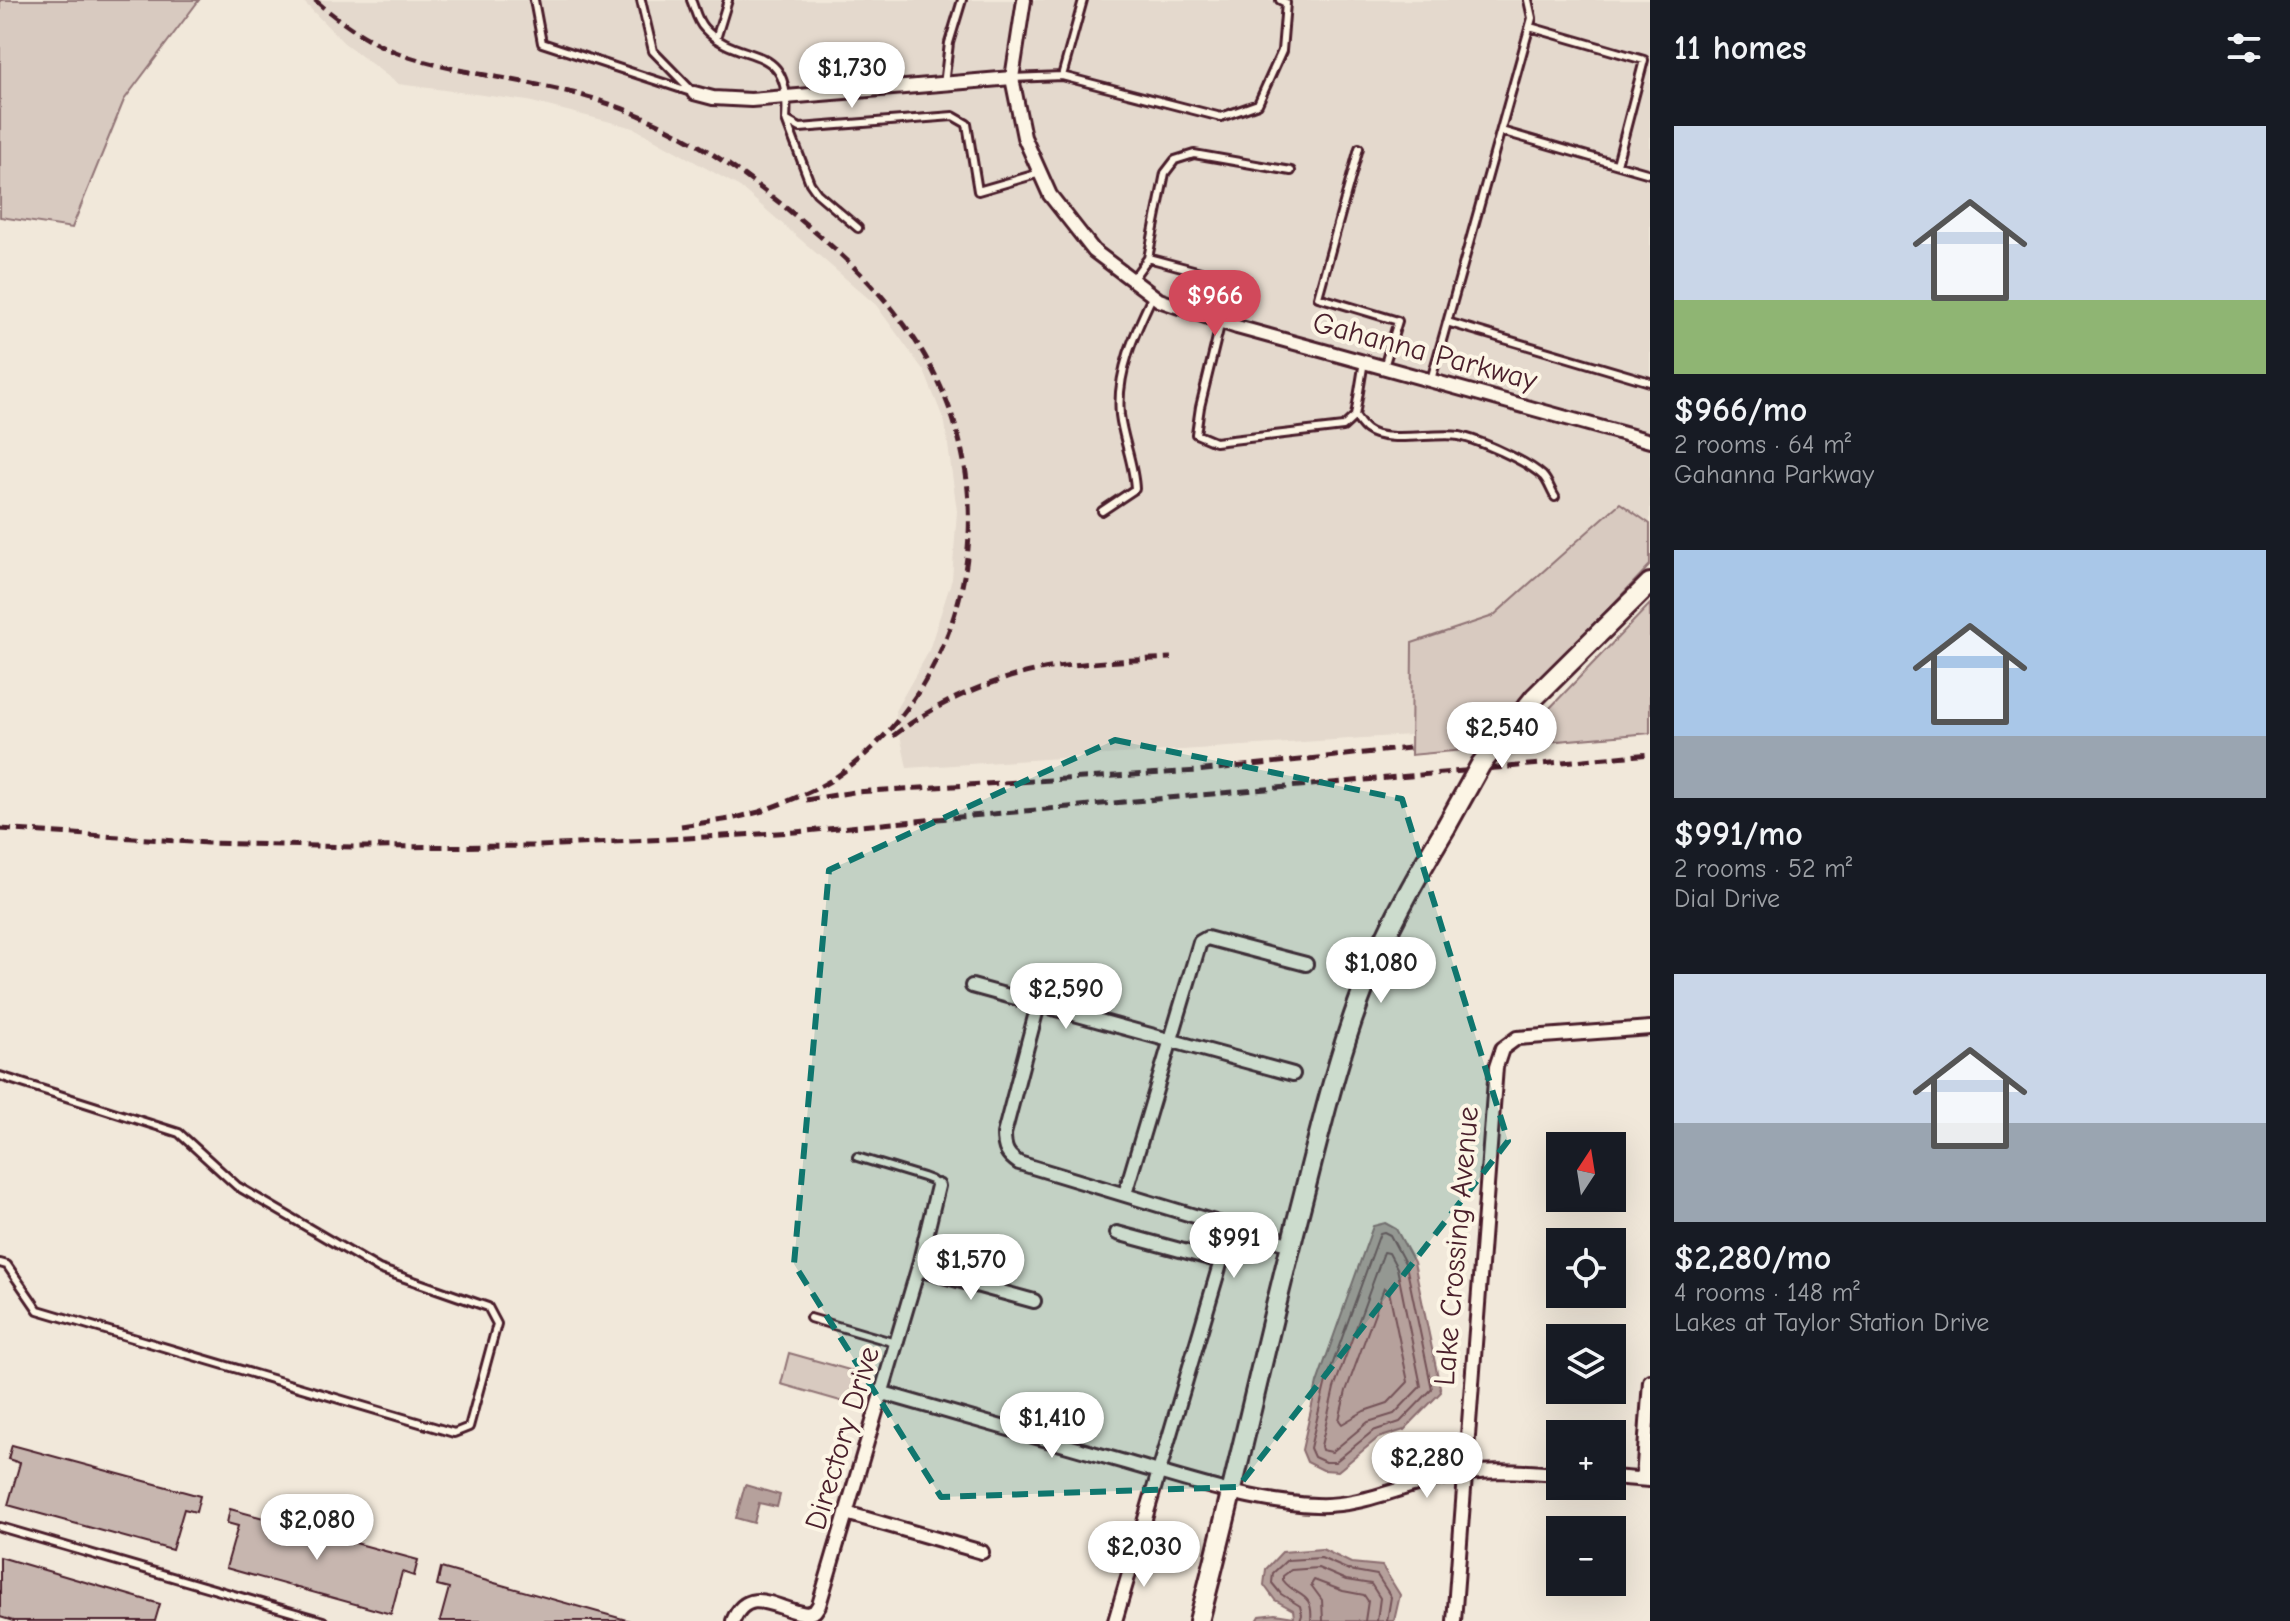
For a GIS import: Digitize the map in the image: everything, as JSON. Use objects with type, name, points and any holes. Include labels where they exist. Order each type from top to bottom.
[{"type":"main road","points":[[1199,1621],[1291,1245],[1334,1083],[1368,978],[1415,877],[1485,757],[1535,697],[1650,583]]},
{"type":"street","name":"Gahanna Parkway","points":[[1024,0],[1012,78],[1024,137],[1040,173],[1050,195],[1094,251],[1159,300],[1221,321],[1650,441]]},
{"type":"street","points":[[694,93],[713,98],[751,100],[1012,78]]},
{"type":"street","points":[[1125,1194],[1200,942],[1207,938],[1306,964]]},
{"type":"street","points":[[972,986],[1293,1074]]},
{"type":"street","points":[[1038,1005],[1006,1126],[1004,1146],[1009,1156],[1019,1163],[1291,1245]]},
{"type":"street","name":"Lake Crossing Avenue","points":[[1454,1621],[1496,1067],[1502,1049],[1517,1038],[1650,1028]]},
{"type":"street","name":"Directory Drive","points":[[733,1621],[741,1606],[752,1601],[764,1601],[808,1614],[815,1611],[822,1597],[897,1344],[938,1186]]},
{"type":"street","points":[[1115,1621],[1221,1261],[1117,1233]]},
{"type":"street","points":[[918,1269],[1034,1301]]},
{"type":"street","points":[[1626,1478],[1646,1480],[1650,1381]]},
{"type":"street","points":[[883,1393],[1231,1491],[1298,1504],[1340,1506],[1464,1473],[1494,1470],[1546,1473]]},
{"type":"street","points":[[846,1513],[982,1552]]},
{"type":"lane","points":[[534,0],[542,43],[694,93]]},
{"type":"lane","points":[[641,0],[653,51],[694,93]]},
{"type":"lane","points":[[691,0],[701,26],[716,39],[762,56],[779,72],[788,97],[786,120],[810,183],[817,193],[858,228]]},
{"type":"lane","points":[[716,39],[728,0]]},
{"type":"lane","points":[[944,85],[949,43],[962,0]]},
{"type":"lane","points":[[1062,76],[1083,0]]},
{"type":"lane","points":[[1012,78],[1062,76],[1221,117],[1258,104],[1282,51],[1286,3],[1280,0]]},
{"type":"lane","points":[[1431,380],[1530,27],[1532,18],[1528,0]]},
{"type":"lane","points":[[1530,27],[1644,60],[1617,164]]},
{"type":"lane","points":[[786,120],[800,128],[953,116],[967,124],[978,191],[1040,173]]},
{"type":"lane","points":[[1501,131],[1650,174]]},
{"type":"lane","points":[[1359,148],[1318,297],[1398,321],[1384,367]]},
{"type":"lane","points":[[1132,280],[1148,258],[1165,173],[1175,160],[1194,154],[1291,171]]},
{"type":"lane","points":[[1148,258],[1242,283]]},
{"type":"lane","points":[[1102,511],[1135,489],[1120,415],[1120,387],[1135,332],[1153,295]]},
{"type":"lane","points":[[1221,321],[1196,434],[1215,442],[1343,427],[1355,416],[1364,361]]},
{"type":"lane","points":[[1447,322],[1650,382]]},
{"type":"lane","points":[[1355,416],[1368,432],[1407,438],[1459,436],[1489,445],[1544,476],[1555,497]]},
{"type":"lane","points":[[0,1076],[179,1133],[237,1186],[379,1269],[488,1307],[497,1324],[469,1427],[454,1433],[38,1310],[7,1265],[0,1263]]},
{"type":"lane","points":[[857,1157],[923,1177],[938,1186]]},
{"type":"lane","points":[[810,1318],[897,1344]]},
{"type":"lane","points":[[0,1527],[323,1621]]},
{"type":"highlighted area","points":[[1115,740],[1402,799],[1508,1141],[1238,1487],[941,1497],[794,1264],[829,870]]},
{"type":"shaded area","points":[[0,0],[199,0],[124,100],[72,228],[0,217]]},
{"type":"shaded area","points":[[302,0],[1650,0],[1650,524],[1620,504],[1493,616],[1412,643],[1410,735],[907,768],[895,711],[928,653],[952,579],[957,511],[945,423],[924,371],[876,305],[740,187],[634,128],[528,101],[398,84],[343,42]]},
{"type":"shaded area","points":[[1620,503],[1650,524],[1650,565],[1526,696],[1485,748],[1411,755],[1412,643],[1493,616]]},
{"type":"shaded area","points":[[1650,604],[1650,733],[1522,744],[1548,710]]},
{"type":"shaded area","points":[[789,1353],[860,1373],[851,1404],[781,1384]]},
{"type":"water","points":[[1385,1223],[1396,1229],[1414,1262],[1441,1392],[1404,1430],[1378,1438],[1338,1471],[1323,1470],[1307,1462],[1302,1450],[1317,1383],[1373,1226]]},
{"type":"water","points":[[745,1485],[780,1495],[777,1507],[759,1503],[754,1523],[736,1518]]},
{"type":"water","points":[[1322,1549],[1351,1563],[1382,1566],[1400,1595],[1394,1621],[1257,1621],[1260,1616],[1275,1614],[1294,1617],[1293,1610],[1275,1600],[1264,1585],[1266,1569],[1282,1552]]},
{"type":"building","points":[[12,1445],[200,1496],[196,1512],[184,1509],[172,1550],[8,1505],[20,1463],[8,1459]]},
{"type":"building","points":[[230,1509],[418,1560],[414,1576],[402,1572],[391,1614],[226,1568],[238,1526],[227,1523]]},
{"type":"building","points":[[0,1557],[160,1604],[155,1621],[13,1621],[0,1617]]},
{"type":"building","points":[[441,1568],[630,1621],[440,1621],[449,1588],[437,1585]]},
{"type":"railway","points":[[315,0],[356,32],[403,55],[578,94],[640,115],[686,138],[750,180],[823,238],[879,293],[924,355],[942,389],[955,426],[968,494],[966,562],[957,607],[947,636],[918,692],[879,742],[830,781],[759,812]]},
{"type":"railway","points":[[893,736],[955,698],[1025,673],[1085,664],[1171,658]]},
{"type":"railway","points":[[806,800],[854,792],[1197,771],[1410,748]]},
{"type":"railway","points":[[0,829],[207,843],[355,847],[540,846],[795,832],[1650,754]]},
{"type":"railway","points":[[681,826],[767,810]]}]
